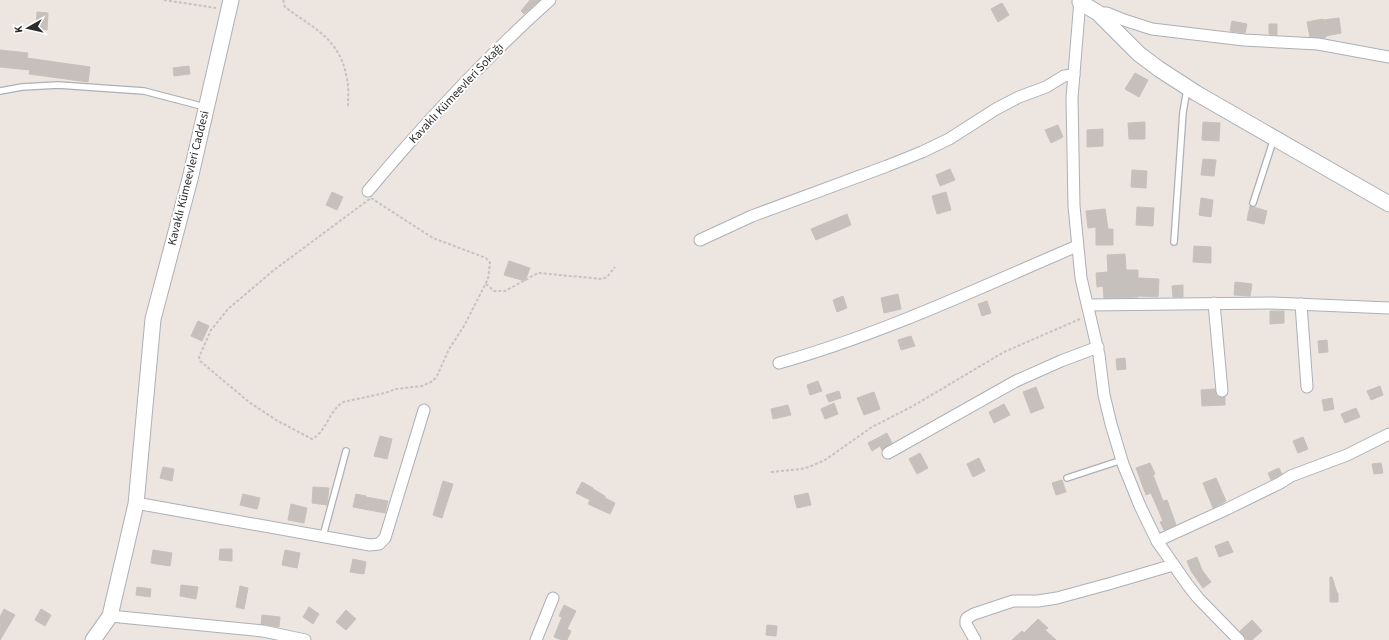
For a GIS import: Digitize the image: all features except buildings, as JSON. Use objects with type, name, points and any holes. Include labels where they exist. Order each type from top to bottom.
[{"type":"street","name":"Kavaklı Kümeevleri Sokağı","points":[[368,191],[391,163],[463,84],[514,32],[550,0]]},
{"type":"street","points":[[1079,0],[1098,13],[1139,54],[1189,89],[1389,204]]},
{"type":"street","points":[[1079,0],[1072,98],[1074,206],[1077,246],[1081,278],[1098,347],[1104,395],[1111,424],[1122,460],[1140,506],[1157,541],[1198,598],[1239,640]]},
{"type":"street","name":"Kavaklı Kümeevleri Caddesi","points":[[110,616],[136,503],[148,356],[153,318],[190,179],[230,5]]},
{"type":"street","points":[[1098,13],[1107,13],[1152,29],[1244,40],[1318,44],[1389,56]]},
{"type":"street","points":[[700,240],[752,216],[922,152],[949,139],[1019,96],[1046,87],[1064,76],[1074,75]]},
{"type":"street","points":[[779,363],[842,344],[896,324],[1077,246]]},
{"type":"street","points":[[1089,310],[1214,303],[1301,304],[1389,308]]},
{"type":"street","points":[[1214,303],[1222,391]]},
{"type":"street","points":[[1301,304],[1307,387]]},
{"type":"street","points":[[888,453],[1016,382],[1061,361],[1098,347]]},
{"type":"street","points":[[136,503],[370,545],[379,544],[383,541],[424,410]]},
{"type":"street","points":[[1157,541],[1280,483],[1291,476],[1347,455],[1389,434]]},
{"type":"street","points":[[975,640],[966,624],[967,618],[974,614],[1013,601],[1038,601],[1057,598],[1112,584],[1173,565]]},
{"type":"street","points":[[536,640],[553,598]]},
{"type":"street","points":[[92,640],[110,616],[263,631],[305,640]]},
{"type":"lane","points":[[0,91],[22,87],[58,85],[144,91],[206,108]]},
{"type":"lane","points":[[1174,242],[1183,112],[1189,89]]},
{"type":"lane","points":[[1253,203],[1274,138]]},
{"type":"lane","points":[[323,536],[346,451]]},
{"type":"lane","points":[[1067,478],[1122,460]]},
{"type":"path","points":[[164,0],[230,5]]},
{"type":"path","points":[[283,0],[285,7],[313,26],[333,45],[343,64],[348,80],[348,107]]},
{"type":"path","points":[[371,198],[433,238],[486,258],[490,263],[486,284],[464,326],[449,349],[438,376],[433,381],[422,386],[396,389],[385,393],[343,402],[332,412],[318,436],[312,439],[276,420],[249,402],[200,361],[199,357],[211,330],[228,309],[274,270],[371,198]]},
{"type":"path","points":[[486,284],[494,291],[505,291],[538,273],[602,279],[607,277],[615,266]]},
{"type":"path","points":[[771,472],[800,469],[825,460],[872,427],[913,406],[1004,352],[1089,310]]}]
